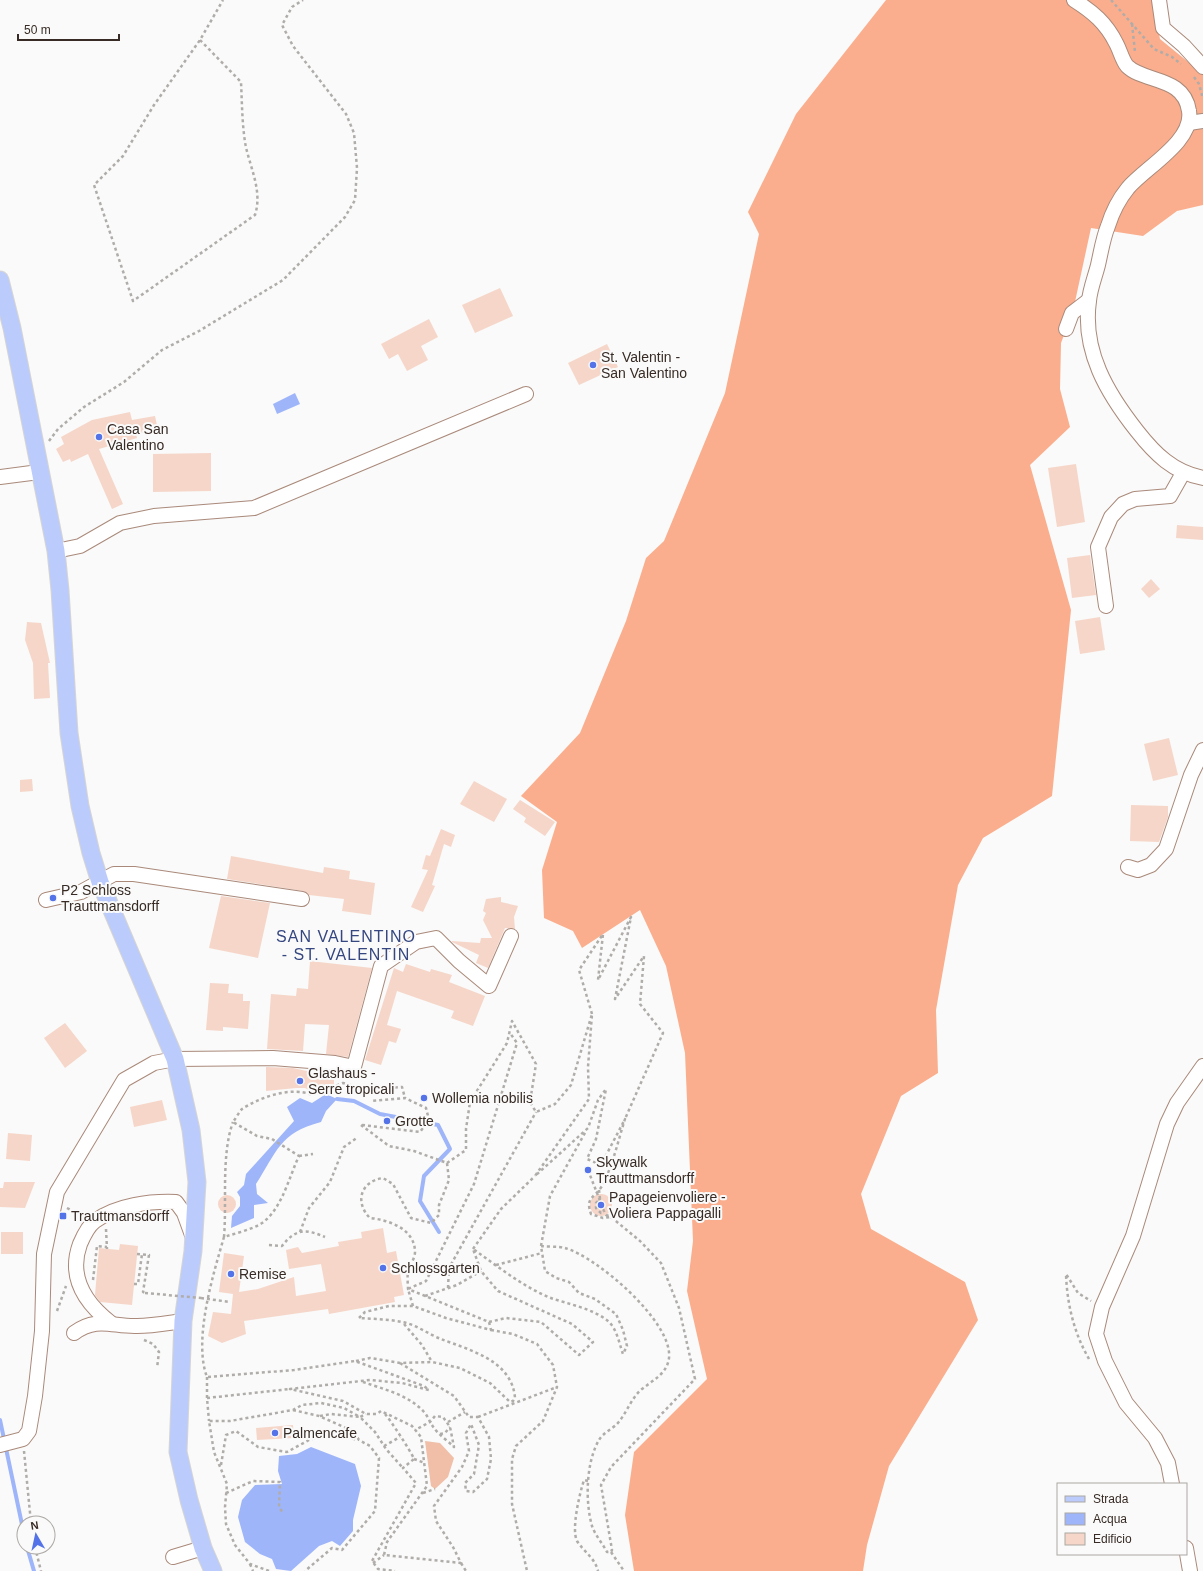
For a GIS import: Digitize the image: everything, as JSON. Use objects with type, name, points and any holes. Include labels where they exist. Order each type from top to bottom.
[{"type":"main road","points":[[0,280],[12,328],[39,472],[56,551],[60,590],[68,733],[80,806],[91,853],[100,882],[175,1059],[191,1130],[197,1182],[194,1239],[183,1321],[178,1452],[188,1500],[202,1548],[213,1571]]},
{"type":"street","points":[[1074,0],[1100,19],[1112,35],[1127,66],[1133,70],[1167,83],[1182,94],[1189,110],[1189,123],[1181,138],[1128,188],[1116,207],[1107,227],[1089,300],[1088,315],[1091,349],[1102,380],[1121,409],[1145,441],[1169,464],[1183,473],[1203,478]]},
{"type":"street","points":[[1159,0],[1163,28],[1184,46],[1197,70]]},
{"type":"street","points":[[1189,123],[1203,121]]},
{"type":"street","points":[[1066,329],[1072,313],[1089,300]]},
{"type":"street","points":[[56,551],[80,546],[120,523],[154,516],[254,508],[526,394]]},
{"type":"street","points":[[0,477],[39,472]]},
{"type":"street","points":[[1106,606],[1098,546],[1112,517],[1123,504],[1135,499],[1170,496],[1183,473]]},
{"type":"street","points":[[1128,867],[1138,870],[1151,865],[1166,849],[1191,775],[1203,750]]},
{"type":"street","points":[[46,900],[81,892],[114,874],[134,874],[302,899]]},
{"type":"street","points":[[11,1442],[29,1432],[35,1396],[42,1331],[44,1254],[57,1192],[124,1080],[154,1063],[175,1059],[273,1058],[354,1067],[381,966],[416,942],[436,938],[459,961],[489,986],[511,936]]},
{"type":"street","points":[[1172,1483],[1168,1463],[1155,1438],[1126,1403],[1105,1361],[1096,1334],[1102,1308],[1133,1236],[1167,1124],[1176,1103],[1203,1066]]},
{"type":"street","points":[[117,1324],[90,1304],[79,1286],[76,1269],[77,1252],[82,1239],[93,1222],[106,1215],[125,1208],[147,1203],[176,1202],[184,1213],[194,1239]]},
{"type":"street","points":[[74,1333],[84,1326],[117,1324],[136,1327],[183,1321]]},
{"type":"street","points":[[173,1557],[202,1548]]},
{"type":"street","points":[[1187,1554],[1190,1571]]},
{"type":"path","points":[[200,40],[241,82],[245,142],[255,179],[258,206],[255,215],[133,301],[94,185],[123,156],[154,105],[200,40],[223,0]]},
{"type":"path","points":[[50,448],[49,440],[58,429],[84,407],[124,382],[162,350],[199,331],[283,280],[345,217],[355,200],[357,168],[354,133],[346,114],[293,46],[282,24],[292,7],[303,0]]},
{"type":"path","points":[[1111,0],[1154,49],[1172,57],[1182,65]]},
{"type":"path","points":[[1132,23],[1136,50],[1133,70]]},
{"type":"path","points":[[1197,70],[1203,98]]},
{"type":"path","points":[[473,1249],[512,1277],[547,1296],[591,1312],[608,1321],[616,1334],[623,1354],[627,1346],[623,1330],[616,1314],[595,1299],[579,1293],[569,1282],[556,1278],[545,1271],[540,1246],[550,1196],[588,1128],[598,1100],[606,1088],[596,1139],[587,1159],[601,1165],[625,1119],[663,1034],[640,1004],[644,956],[615,999],[631,917],[598,980],[603,934],[579,970],[592,1014],[588,1067],[589,1100],[535,1176]]},
{"type":"path","points":[[448,1288],[449,1268],[536,1112],[555,1104],[571,1085],[592,1014]]},
{"type":"path","points":[[447,1163],[466,1150],[466,1129],[470,1102],[507,1043],[512,1021],[536,1064],[530,1102],[536,1112]]},
{"type":"path","points":[[408,1289],[426,1281],[474,1184],[517,1043],[510,1033]]},
{"type":"path","points":[[253,1571],[250,1564],[235,1544],[226,1524],[225,1493],[227,1484],[214,1452],[207,1398],[208,1377],[202,1364],[204,1322],[207,1299],[224,1237],[227,1192],[226,1151],[234,1122],[241,1110],[274,1094],[302,1090],[312,1095],[343,1083],[368,1090],[402,1088],[405,1098]]},
{"type":"path","points":[[371,1101],[405,1098],[426,1108],[429,1120],[420,1132],[362,1125],[389,1146],[414,1151],[447,1163]]},
{"type":"path","points":[[611,1217],[603,1218],[591,1214],[588,1206],[590,1198],[599,1190],[614,1154],[625,1119]]},
{"type":"path","points":[[234,1122],[257,1136],[272,1140],[299,1156],[313,1154]]},
{"type":"path","points":[[473,1249],[501,1209],[588,1128]]},
{"type":"path","points":[[300,1232],[312,1203],[330,1182],[344,1147],[358,1137]]},
{"type":"path","points":[[224,1237],[262,1223],[273,1211],[299,1156]]},
{"type":"path","points":[[413,1306],[408,1289],[408,1272],[415,1253],[410,1236],[397,1225],[382,1219],[370,1218],[363,1207],[361,1200],[367,1184],[374,1180],[383,1178],[392,1184],[411,1218],[431,1223],[439,1215],[439,1205],[449,1180],[447,1163]]},
{"type":"path","points":[[588,1170],[606,1215],[611,1217],[640,1241],[661,1263],[679,1308],[695,1379],[611,1467],[602,1484],[612,1550],[611,1552]]},
{"type":"path","points":[[599,1190],[600,1199],[596,1203],[596,1208],[601,1213],[604,1212]]},
{"type":"path","points":[[269,1246],[282,1246],[287,1240],[305,1230],[325,1237]]},
{"type":"path","points":[[90,1304],[98,1246],[107,1247]]},
{"type":"path","points":[[540,1246],[565,1248],[598,1265],[641,1303],[665,1335],[669,1358],[661,1376],[641,1390],[618,1424],[600,1438],[595,1448],[588,1480],[589,1504],[593,1527],[607,1552],[611,1552],[624,1571]]},
{"type":"path","points":[[408,1289],[489,1322],[506,1318],[541,1322],[579,1355],[593,1342],[572,1324],[498,1290],[481,1271],[473,1249]]},
{"type":"path","points":[[496,1265],[542,1253]]},
{"type":"path","points":[[137,1254],[149,1255],[143,1292],[230,1302]]},
{"type":"path","points":[[134,1284],[138,1284],[142,1254]]},
{"type":"path","points":[[42,1331],[52,1324],[71,1273],[76,1269]]},
{"type":"path","points":[[424,1296],[457,1285],[481,1271]]},
{"type":"path","points":[[208,1377],[287,1370],[370,1358],[400,1363],[432,1362],[466,1370],[490,1383],[510,1402],[516,1398],[508,1378],[497,1365],[488,1358],[402,1322],[359,1318],[365,1312],[389,1306],[413,1306],[446,1318],[491,1330],[513,1334],[537,1344],[553,1365],[557,1387],[543,1422],[516,1446],[512,1459],[512,1504],[527,1571]]},
{"type":"path","points":[[402,1322],[422,1345],[432,1362]]},
{"type":"path","points":[[489,1322],[491,1330]]},
{"type":"path","points":[[117,1324],[129,1333],[153,1344],[159,1352],[157,1368]]},
{"type":"path","points":[[207,1398],[362,1381],[391,1382],[429,1390],[424,1386],[355,1361]]},
{"type":"path","points":[[400,1363],[454,1396],[469,1417],[478,1418],[557,1387]]},
{"type":"path","points":[[362,1381],[395,1393],[412,1402],[425,1412],[430,1422],[454,1447],[450,1427],[448,1422],[443,1417],[435,1416],[430,1422],[416,1430]]},
{"type":"path","points":[[290,1389],[343,1401],[366,1414]]},
{"type":"path","points":[[209,1421],[230,1421],[293,1410],[302,1405],[321,1403],[344,1408],[360,1417],[375,1432],[384,1446],[416,1483],[372,1561],[378,1569],[395,1571]]},
{"type":"path","points":[[293,1410],[319,1416],[353,1431],[359,1440]]},
{"type":"path","points":[[319,1416],[330,1414],[360,1417],[366,1414],[377,1414],[381,1411]]},
{"type":"path","points":[[381,1411],[403,1420],[416,1430],[425,1441]]},
{"type":"path","points":[[381,1411],[389,1417],[414,1459],[425,1464]]},
{"type":"path","points":[[448,1422],[465,1412]]},
{"type":"path","points":[[466,1571],[453,1547],[436,1522],[434,1506],[462,1467],[469,1451],[466,1433],[472,1424],[479,1445],[474,1474],[465,1483],[466,1491],[473,1492],[487,1479],[491,1459],[489,1437],[478,1418]]},
{"type":"path","points":[[440,1434],[445,1433],[450,1427]]},
{"type":"path","points":[[220,1466],[226,1435],[236,1431],[258,1448],[287,1452],[309,1440],[329,1433],[359,1440],[370,1446],[379,1458],[375,1511],[342,1550],[332,1548],[305,1571]]},
{"type":"path","points":[[384,1446],[400,1437]]},
{"type":"path","points":[[373,1563],[384,1554],[387,1542],[427,1486],[421,1437]]},
{"type":"path","points":[[11,1442],[29,1515]]},
{"type":"path","points":[[403,1468],[414,1459]]},
{"type":"path","points":[[225,1493],[253,1480],[280,1482],[279,1507],[283,1513]]},
{"type":"path","points":[[588,1480],[584,1480],[576,1506],[576,1539],[596,1564],[598,1571]]},
{"type":"path","points":[[422,1493],[435,1489]]},
{"type":"path","points":[[384,1554],[461,1563]]},
{"type":"path","points":[[37,1555],[41,1571]]},
{"type":"path","points":[[250,1564],[269,1571]]},
{"type":"shaded area","points":[[886,0],[1152,0],[1160,39],[1198,70],[1203,71],[1203,205],[1177,211],[1143,236],[1091,228],[1073,311],[1061,343],[1060,389],[1070,427],[1030,465],[1071,610],[1052,796],[983,838],[958,885],[936,1010],[938,1073],[901,1096],[861,1194],[871,1229],[965,1282],[978,1320],[889,1466],[867,1545],[863,1571],[634,1571],[625,1515],[634,1452],[707,1379],[687,1291],[693,1241],[685,1053],[666,966],[640,910],[582,948],[573,931],[544,918],[542,870],[557,822],[521,796],[580,733],[626,621],[646,558],[664,541],[725,393],[759,234],[748,212],[796,114]]},
{"type":"shaded area","points":[[425,1441],[440,1443],[454,1458],[448,1477],[435,1489],[431,1486]]},
{"type":"water","points":[[295,393],[300,404],[277,414],[273,404]]},
{"type":"water","points":[[326,1094],[337,1099],[326,1111],[321,1122],[296,1132],[288,1138],[275,1153],[256,1184],[257,1194],[268,1203],[254,1205],[254,1218],[231,1228],[232,1216],[240,1206],[240,1197],[237,1192],[244,1185],[246,1174],[294,1121],[287,1107],[300,1098],[312,1103]]},
{"type":"water","points":[[311,1447],[355,1464],[361,1486],[353,1520],[353,1531],[340,1546],[332,1541],[319,1546],[291,1571],[276,1569],[272,1559],[260,1554],[245,1542],[238,1517],[242,1500],[255,1485],[282,1484],[278,1471],[279,1456],[297,1454]]},
{"type":"building","points":[[500,288],[513,316],[475,333],[462,305]]},
{"type":"building","points":[[429,319],[438,337],[421,346],[428,360],[407,371],[398,354],[389,359],[381,344]]},
{"type":"building","name":"St. Valentin - San Valentino","points":[[607,344],[618,367],[579,385],[568,363]]},
{"type":"building","name":"Casa San Valentino","points":[[130,412],[132,420],[155,416],[158,430],[136,434],[137,438],[99,449],[123,504],[112,509],[88,454],[71,462],[70,459],[63,462],[56,449],[64,444],[61,437],[92,420]]},
{"type":"building","points":[[211,453],[211,491],[153,492],[153,454]]},
{"type":"building","points":[[1076,464],[1085,522],[1057,527],[1048,468]]},
{"type":"building","points":[[1177,525],[1203,527],[1203,540],[1176,538]]},
{"type":"building","points":[[1090,555],[1096,595],[1072,598],[1067,558]]},
{"type":"building","points":[[1151,579],[1160,589],[1149,598],[1141,589]]},
{"type":"building","points":[[1100,617],[1105,650],[1080,654],[1075,621]]},
{"type":"building","points":[[27,622],[41,623],[50,663],[48,663],[50,698],[34,699],[33,663],[25,640]]},
{"type":"building","points":[[1169,738],[1178,775],[1153,781],[1144,744]]},
{"type":"building","points":[[32,779],[33,791],[20,792],[20,780]]},
{"type":"building","points":[[474,781],[507,799],[494,822],[460,804]]},
{"type":"building","points":[[520,800],[555,822],[545,836],[524,822],[526,818],[513,809]]},
{"type":"building","points":[[1131,805],[1168,806],[1168,817],[1159,842],[1130,841]]},
{"type":"building","points":[[441,829],[455,835],[451,847],[444,844],[432,885],[435,886],[423,912],[411,907],[428,870],[422,869],[426,855],[430,856]]},
{"type":"building","points":[[231,856],[323,873],[324,867],[350,871],[349,879],[375,883],[371,915],[342,911],[344,899],[309,895],[303,891],[227,879]]},
{"type":"building","points":[[221,896],[270,903],[258,958],[209,948]]},
{"type":"building","points":[[501,897],[501,902],[518,906],[514,917],[515,929],[505,928],[488,968],[476,963],[479,955],[452,941],[480,943],[481,938],[492,938],[483,920],[486,913],[483,911],[486,899]]},
{"type":"building","points":[[310,961],[372,968],[348,1057],[326,1054],[329,1025],[305,1024],[303,1051],[267,1049],[271,994],[296,996],[297,988],[308,989]]},
{"type":"building","points":[[406,964],[430,972],[431,969],[452,975],[449,982],[485,996],[473,1026],[451,1018],[454,1011],[397,991],[387,1025],[401,1029],[396,1043],[389,1041],[381,1065],[365,1060],[394,968],[403,972]]},
{"type":"building","points":[[210,983],[229,984],[228,993],[243,994],[243,1001],[250,1001],[248,1029],[223,1027],[223,1031],[206,1030]]},
{"type":"building","points":[[65,1023],[87,1051],[65,1068],[44,1038]]},
{"type":"building","name":"Glashaus - Serre tropicali","points":[[266,1067],[293,1068],[334,1077],[334,1085],[311,1091],[305,1088],[296,1088],[266,1091]]},
{"type":"building","points":[[162,1100],[167,1120],[134,1127],[130,1107]]},
{"type":"building","points":[[8,1133],[32,1135],[30,1161],[6,1159]]},
{"type":"building","points":[[4,1182],[35,1182],[25,1208],[0,1207],[0,1188],[3,1188]]},
{"type":"building","name":"Papageienvoliere - Voliera Pappagalli","points":[[601,1194],[605,1195],[611,1201],[611,1209],[605,1215],[601,1216],[597,1215],[591,1209],[590,1205],[591,1201],[597,1195]]},
{"type":"building","points":[[227,1195],[233,1198],[236,1204],[233,1210],[227,1213],[221,1210],[218,1204],[221,1198]]},
{"type":"building","points":[[383,1228],[387,1253],[396,1251],[404,1295],[394,1297],[395,1302],[329,1314],[328,1309],[244,1321],[246,1334],[222,1343],[208,1336],[213,1312],[231,1314],[233,1294],[219,1292],[224,1253],[244,1256],[239,1292],[258,1289],[294,1277],[296,1296],[326,1291],[321,1264],[289,1269],[286,1250],[298,1247],[302,1253],[339,1246],[338,1242],[362,1238],[361,1232]]},
{"type":"building","points":[[1,1232],[23,1232],[23,1254],[1,1254]]},
{"type":"building","points":[[120,1244],[138,1246],[132,1305],[100,1302],[95,1295],[99,1248],[119,1250]]},
{"type":"building","name":"Palmencafe","points":[[293,1425],[294,1438],[257,1440],[256,1428]]},
{"type":"waterway","points":[[337,1099],[354,1101],[380,1114],[438,1125],[450,1149],[424,1176],[420,1201],[439,1232]]},
{"type":"waterway","points":[[0,1420],[20,1515]]},
{"type":"waterway","points":[[29,1555],[34,1571]]},
{"type":"place","name":"St. Valentin - San Valentino","points":[[593,365]]},
{"type":"place","name":"Casa San Valentino","points":[[99,437]]},
{"type":"place","name":"P2 Schloss Trauttmansdorff","points":[[53,898]]},
{"type":"place","name":"Glashaus - Serre tropicali","points":[[300,1081]]},
{"type":"place","name":"Wollemia nobilis","points":[[424,1098]]},
{"type":"place","name":"Grotte","points":[[387,1121]]},
{"type":"place","name":"Skywalk Trauttmansdorff","points":[[588,1170]]},
{"type":"place","name":"Papageienvoliere - Voliera Pappagalli","points":[[601,1205]]},
{"type":"place","name":"Trauttmansdorff","points":[[63,1216]]},
{"type":"place","name":"Schlossgarten","points":[[383,1268]]},
{"type":"place","name":"Remise","points":[[231,1274]]},
{"type":"place","name":"Palmencafe","points":[[275,1433]]},
{"type":"district","name":"SAN VALENTINO - ST. VALENTIN","points":[[346,945]]}]
